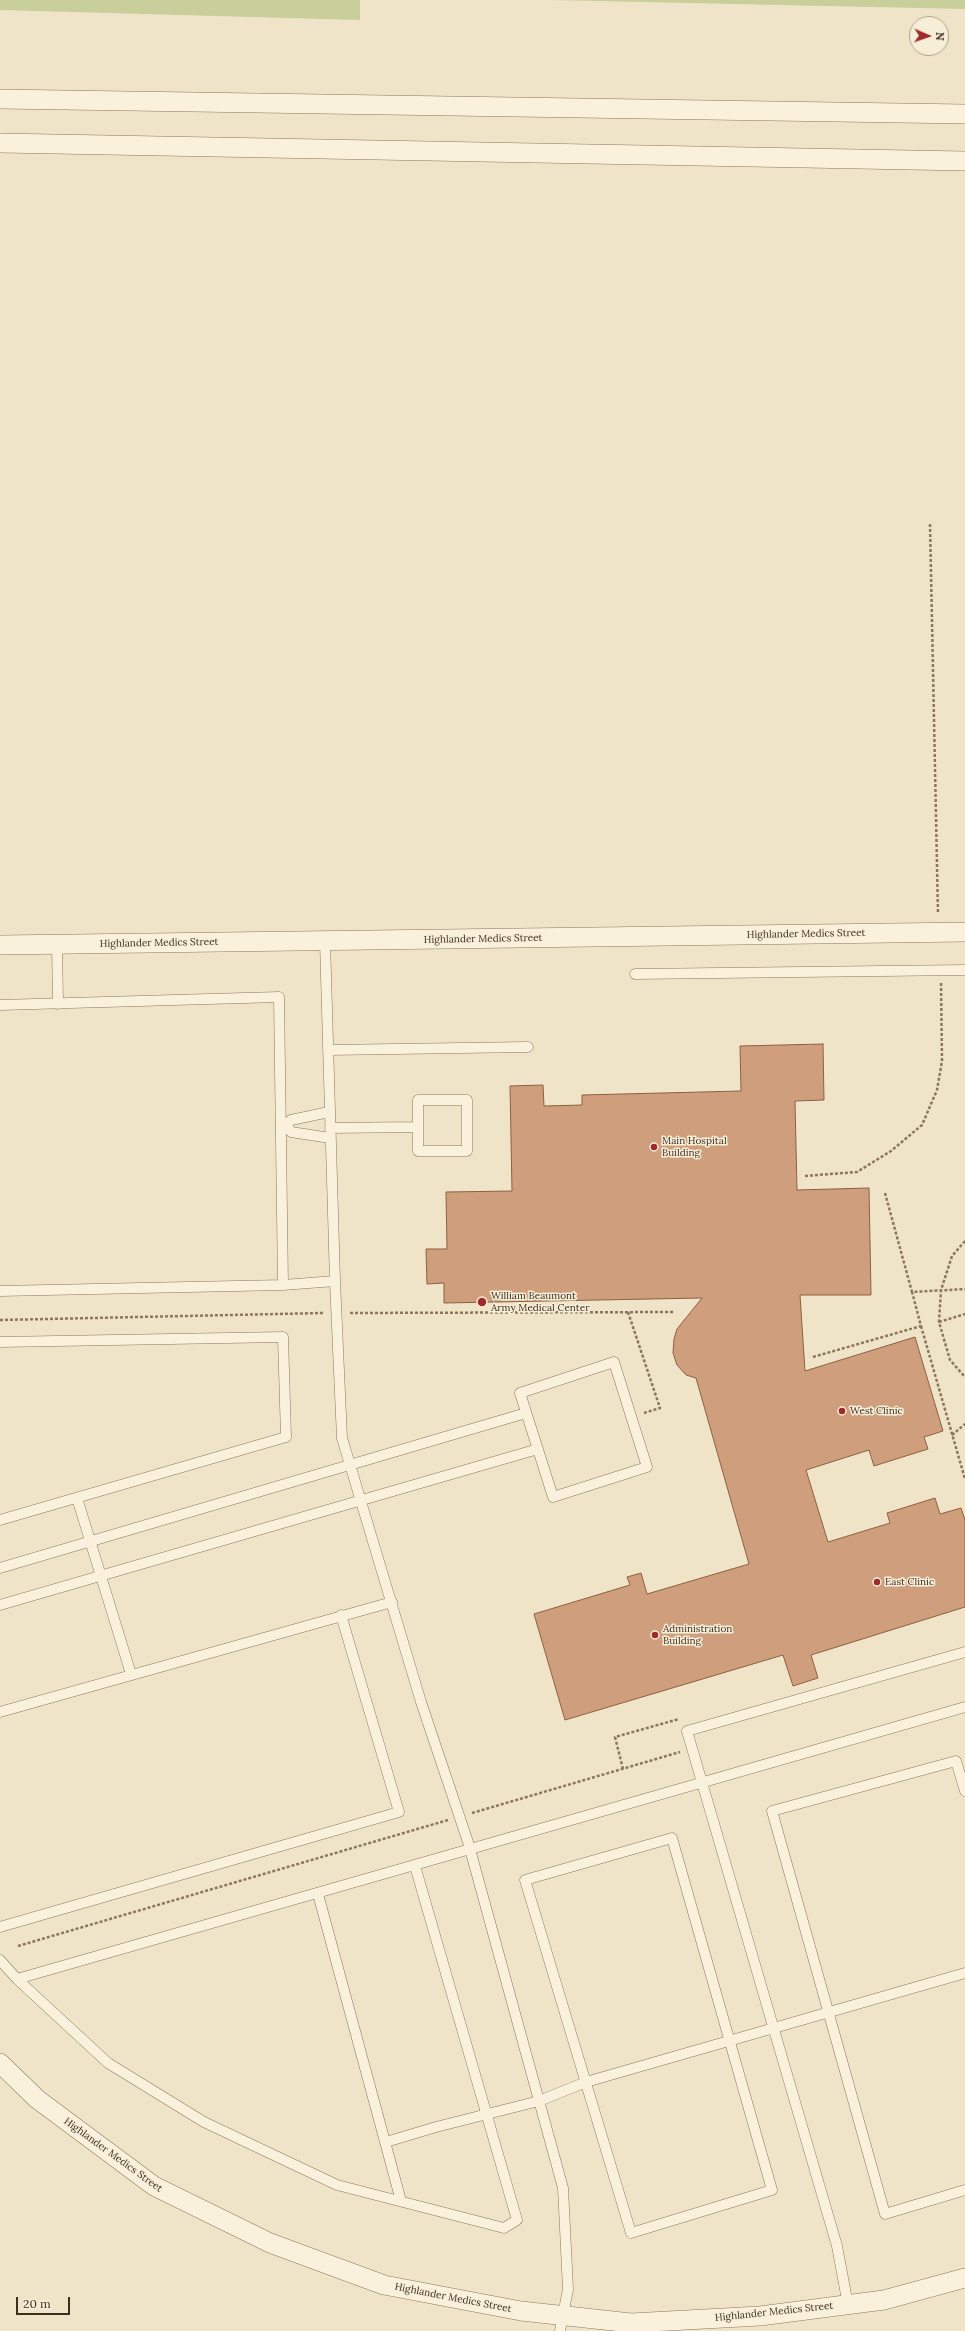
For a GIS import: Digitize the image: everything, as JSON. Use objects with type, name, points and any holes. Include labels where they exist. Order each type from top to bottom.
[{"type":"street","points":[[0,99],[965,114]]},
{"type":"street","points":[[0,143],[965,161]]},
{"type":"street","name":"Highlander Medics Street","points":[[0,944],[965,932]]},
{"type":"street","name":"Highlander Medics Street","points":[[0,2063],[37,2099],[154,2186],[270,2243],[384,2285],[521,2311],[562,2324],[631,2324],[760,2316],[848,2305],[884,2300],[965,2278]]},
{"type":"lane","points":[[325,941],[329,1112],[342,1438],[421,1702],[470,1851],[563,2188],[568,2289],[562,2324]]},
{"type":"lane","points":[[57,944],[58,1004]]},
{"type":"lane","points":[[635,974],[965,970]]},
{"type":"lane","points":[[0,1005],[279,997],[284,1126],[283,1284]]},
{"type":"lane","points":[[328,1050],[528,1047]]},
{"type":"lane","points":[[418,1100],[467,1100],[467,1151],[418,1151],[418,1127],[418,1100]]},
{"type":"lane","points":[[284,1126],[291,1120],[329,1112]]},
{"type":"lane","points":[[284,1126],[291,1132],[330,1133],[418,1127]]},
{"type":"lane","points":[[0,1291],[283,1284],[335,1281]]},
{"type":"lane","points":[[0,1342],[283,1337],[286,1437],[0,1520]]},
{"type":"lane","points":[[614,1362],[632,1418],[648,1467],[553,1497],[520,1393],[614,1362]]},
{"type":"lane","points":[[0,1568],[526,1413]]},
{"type":"lane","points":[[0,1605],[538,1449]]},
{"type":"lane","points":[[76,1498],[102,1575],[131,1674]]},
{"type":"lane","points":[[0,1712],[392,1602]]},
{"type":"lane","points":[[0,1927],[399,1812],[341,1616]]},
{"type":"lane","points":[[848,2305],[837,2246],[687,1731],[965,1652]]},
{"type":"lane","points":[[17,1979],[470,1851],[965,1707]]},
{"type":"lane","points":[[965,1791],[956,1761],[772,1811],[830,2013],[885,2214],[965,2190]]},
{"type":"lane","points":[[672,1838],[730,2041],[772,2190],[631,2233],[525,1880],[672,1838]]},
{"type":"lane","points":[[0,1960],[17,1979],[108,2063],[204,2122],[338,2185],[504,2228],[517,2220],[415,1866]]},
{"type":"lane","points":[[318,1894],[401,2201]]},
{"type":"lane","points":[[386,2142],[436,2127],[539,2101],[586,2082],[965,1973]]},
{"type":"path","points":[[930,524],[939,932]]},
{"type":"path","points":[[805,1176],[857,1172],[891,1151],[922,1125],[937,1090],[942,1062],[941,971]]},
{"type":"path","points":[[885,1193],[965,1479]]},
{"type":"path","points":[[965,1242],[952,1256],[941,1290],[939,1322],[950,1360],[965,1377]]},
{"type":"path","points":[[912,1292],[965,1289]]},
{"type":"path","points":[[628,1312],[660,1408],[632,1418]]},
{"type":"path","points":[[939,1322],[965,1314]]},
{"type":"path","points":[[813,1356],[921,1326]]},
{"type":"path","points":[[952,1435],[965,1424]]},
{"type":"path","points":[[18,1946],[692,1748]]},
{"type":"green space","points":[[0,0],[360,0],[360,20],[0,10]]},
{"type":"green space","points":[[549,0],[965,0],[965,9]]},
{"type":"building","points":[[823,1044],[824,1100],[795,1101],[797,1190],[869,1188],[871,1295],[800,1295],[805,1371],[915,1337],[943,1431],[924,1437],[928,1449],[874,1466],[869,1450],[806,1470],[828,1542],[890,1523],[887,1513],[935,1498],[940,1514],[961,1508],[965,1520],[965,1607],[811,1655],[818,1678],[793,1686],[783,1655],[565,1720],[534,1614],[630,1585],[627,1577],[641,1573],[647,1594],[749,1564],[696,1378],[686,1375],[677,1365],[673,1353],[674,1339],[677,1329],[702,1298],[444,1303],[444,1283],[427,1284],[426,1249],[447,1249],[446,1192],[512,1191],[510,1086],[543,1085],[544,1106],[582,1105],[582,1095],[741,1091],[740,1046]]},
{"type":"place","name":"Main Hospital Building","points":[[654,1147]]},
{"type":"place","name":"William Beaumont Army Medical Center","points":[[482,1302]]},
{"type":"place","name":"West Clinic","points":[[842,1411]]},
{"type":"place","name":"East Clinic","points":[[877,1582]]},
{"type":"place","name":"Administration Building","points":[[655,1635]]}]
